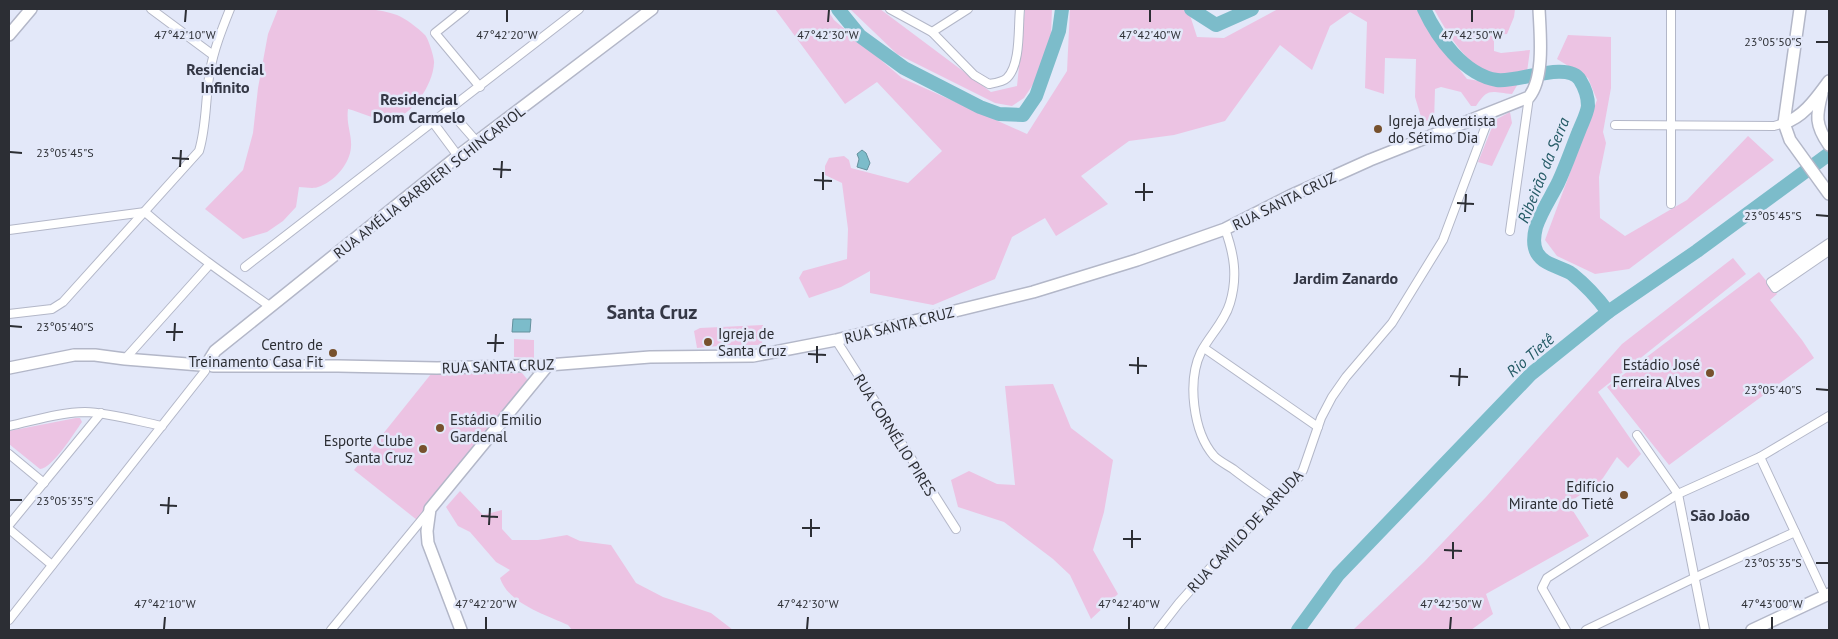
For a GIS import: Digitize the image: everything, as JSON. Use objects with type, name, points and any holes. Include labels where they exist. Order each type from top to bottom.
[{"type":"street","points":[[9,33],[31,9]]},
{"type":"street","points":[[151,9],[213,55]]},
{"type":"street","points":[[9,314],[52,309],[64,302],[199,151],[204,136],[209,72],[215,45],[230,9]]},
{"type":"street","points":[[465,9],[435,33],[480,86]]},
{"type":"street","points":[[245,267],[579,9]]},
{"type":"street","name":"RUA AMÉLIA BARBIERI SCHINCARIOL","points":[[207,365],[215,351],[458,156],[652,9]]},
{"type":"street","points":[[890,9],[932,32],[974,75],[989,84],[1006,79],[1013,70],[1016,61],[1020,9]]},
{"type":"street","points":[[932,32],[968,9]]},
{"type":"street","points":[[1510,231],[1529,97],[1537,80],[1539,66],[1539,9]]},
{"type":"street","points":[[1671,204],[1672,9]]},
{"type":"street","points":[[1800,9],[1784,123],[1790,140],[1829,194]]},
{"type":"street","points":[[1615,125],[1774,126],[1793,121],[1829,81]]},
{"type":"street","points":[[1822,91],[1817,118],[1818,127],[1829,145]]},
{"type":"street","name":"RUA SANTA CRUZ","points":[[9,368],[74,355],[95,355],[207,365],[438,368],[548,365],[650,357],[753,356],[836,340],[1061,284],[1137,260],[1225,229],[1290,196],[1370,160],[1529,97]]},
{"type":"street","points":[[1786,106],[1790,113],[1800,115]]},
{"type":"street","points":[[449,110],[477,142]]},
{"type":"street","name":"RUA CAMILO DE ARRUDA","points":[[1158,630],[1220,557],[1299,478],[1318,427],[1332,397],[1346,376],[1392,323],[1443,240],[1491,112]]},
{"type":"street","points":[[432,121],[458,156]]},
{"type":"street","points":[[9,230],[146,212],[210,264],[271,307]]},
{"type":"street","points":[[1225,229],[1232,248],[1235,266],[1234,287],[1230,304],[1224,317],[1204,348],[1196,367],[1193,386],[1197,420],[1202,437],[1216,458],[1276,500]]},
{"type":"street","points":[[1829,243],[1771,282],[1775,288],[1829,251]]},
{"type":"street","points":[[125,359],[210,264]]},
{"type":"street","name":"RUA CORNÉLIO PIRES","points":[[836,340],[956,529]]},
{"type":"street","points":[[1204,348],[1318,427]]},
{"type":"street","points":[[9,620],[162,426],[207,365]]},
{"type":"street","points":[[331,630],[548,365]]},
{"type":"street","points":[[9,426],[72,413],[101,413],[162,426]]},
{"type":"street","points":[[52,565],[9,527],[101,413]]},
{"type":"street","points":[[1566,630],[1542,588],[1546,578],[1678,494],[1760,457],[1829,416]]},
{"type":"street","points":[[1638,435],[1678,494],[1705,630]]},
{"type":"street","points":[[9,454],[44,483]]},
{"type":"street","points":[[1752,630],[1827,595],[1760,457]]},
{"type":"street","points":[[430,509],[427,531],[428,543],[460,630]]},
{"type":"street","points":[[1586,630],[1796,532]]},
{"type":"shaded area","points":[[355,8],[397,15],[411,23],[426,37],[433,57],[433,72],[420,99],[406,113],[397,118],[389,120],[379,119],[348,109],[351,147],[348,160],[340,172],[324,185],[311,188],[299,187],[296,207],[283,221],[267,232],[243,239],[205,209],[243,170],[253,133],[258,88],[268,34],[278,9]]},
{"type":"shaded area","points":[[775,9],[827,9],[834,20],[902,78],[1027,134],[1067,71],[1070,9],[1188,9],[1197,37],[1224,38],[1278,9],[1417,9],[1429,30],[1467,79],[1499,84],[1519,82],[1512,94],[1487,93],[1476,106],[1471,106],[1461,92],[1441,87],[1435,89],[1434,122],[1422,120],[1415,97],[1416,59],[1385,58],[1384,94],[1365,88],[1367,22],[1350,12],[1330,26],[1312,70],[1280,45],[1225,121],[1174,135],[1129,141],[1081,176],[1108,204],[1056,236],[1045,218],[1012,237],[995,279],[933,305],[870,293],[870,271],[841,287],[809,298],[799,278],[803,271],[847,259],[848,229],[842,183],[825,175],[825,166],[829,158],[844,156],[849,160],[851,168],[908,183],[942,151],[877,82],[845,104]]},
{"type":"shaded area","points":[[850,9],[880,9],[991,92],[1017,86],[1025,9],[1052,9],[1051,36],[1034,83],[1024,98],[1012,106],[995,103],[897,54]]},
{"type":"shaded area","points":[[1434,9],[1515,9],[1507,34],[1494,35],[1494,51],[1501,53],[1530,50],[1527,72],[1500,75],[1489,73],[1479,68],[1453,40]]},
{"type":"shaded area","points":[[1568,35],[1611,37],[1611,88],[1603,132],[1606,143],[1599,177],[1600,218],[1625,236],[1687,200],[1748,136],[1774,160],[1629,269],[1595,274],[1557,256],[1545,240],[1597,100],[1588,78],[1557,59]]},
{"type":"shaded area","points":[[1510,112],[1512,123],[1492,166],[1478,162],[1495,120]]},
{"type":"shaded area","points":[[1733,258],[1746,274],[1598,392],[1641,454],[1628,468],[1617,457],[1597,487],[1583,493],[1568,503],[1589,536],[1486,594],[1493,614],[1471,630],[1353,630],[1424,562],[1486,497],[1622,344]]},
{"type":"shaded area","name":"Estádio José Ferreira Alves","points":[[1759,272],[1777,294],[1770,300],[1814,358],[1669,465],[1607,387]]},
{"type":"shaded area","points":[[763,325],[762,345],[729,345],[697,348],[694,331],[700,328]]},
{"type":"shaded area","points":[[514,339],[534,340],[534,358],[514,357]]},
{"type":"shaded area","name":"Estádio Emilio Gardenal","points":[[522,373],[527,379],[526,385],[417,520],[354,470],[431,374]]},
{"type":"shaded area","points":[[1053,384],[1071,428],[1113,460],[1104,512],[1093,550],[1118,594],[1091,619],[1070,575],[1053,559],[1004,522],[958,507],[951,480],[969,471],[997,484],[1015,485],[1005,386]]},
{"type":"shaded area","points":[[80,418],[82,422],[63,449],[51,463],[40,469],[9,444],[9,431]]},
{"type":"shaded area","points":[[460,491],[483,515],[502,510],[502,529],[512,540],[538,540],[567,535],[580,541],[611,545],[636,583],[663,597],[711,613],[733,630],[572,630],[568,625],[528,607],[504,587],[500,578],[510,570],[496,562],[470,532],[458,526],[446,507]]},
{"type":"water","points":[[862,150],[866,153],[870,163],[867,170],[857,167],[859,159],[857,154]]},
{"type":"water","points":[[513,319],[531,319],[530,332],[512,332]]},
{"type":"waterway","name":"Ribeirão da Serra","points":[[838,9],[860,36],[904,68],[980,107],[999,114],[1023,115],[1036,96],[1059,31],[1062,9]]},
{"type":"waterway","name":"Ribeirão da Serra","points":[[1191,9],[1216,25],[1252,9]]},
{"type":"waterway","name":"Ribeirão da Serra","points":[[1424,9],[1436,31],[1453,53],[1463,63],[1485,77],[1506,80],[1565,72],[1574,74],[1580,80],[1587,96],[1587,112],[1561,177],[1538,221],[1534,244],[1537,253],[1544,261],[1572,274],[1600,301],[1608,312]]},
{"type":"waterway","name":"Rio Tietê","points":[[1298,630],[1338,575],[1531,374],[1608,312],[1697,251],[1829,154]]},
{"type":"place","name":"Igreja Adventista do Sétimo Dia","points":[[1378,129]]},
{"type":"place","name":"Igreja de Santa Cruz","points":[[708,342]]},
{"type":"place","name":"Centro de Treinamento Casa Fit","points":[[333,353]]},
{"type":"place","name":"Estádio José Ferreira Alves","points":[[1710,373]]},
{"type":"place","name":"Estádio Emilio Gardenal","points":[[440,428]]},
{"type":"place","name":"Esporte Clube Santa Cruz","points":[[423,449]]},
{"type":"place","name":"Edifício Mirante do Tietê","points":[[1624,495]]},
{"type":"district","name":"Residencial Infinito","points":[[225,78]]},
{"type":"district","name":"Residencial Dom Carmelo","points":[[419,108]]},
{"type":"district","name":"Jardim Zanardo","points":[[1346,278]]},
{"type":"district","name":"Santa Cruz","points":[[652,312]]},
{"type":"district","name":"São João","points":[[1720,515]]}]
